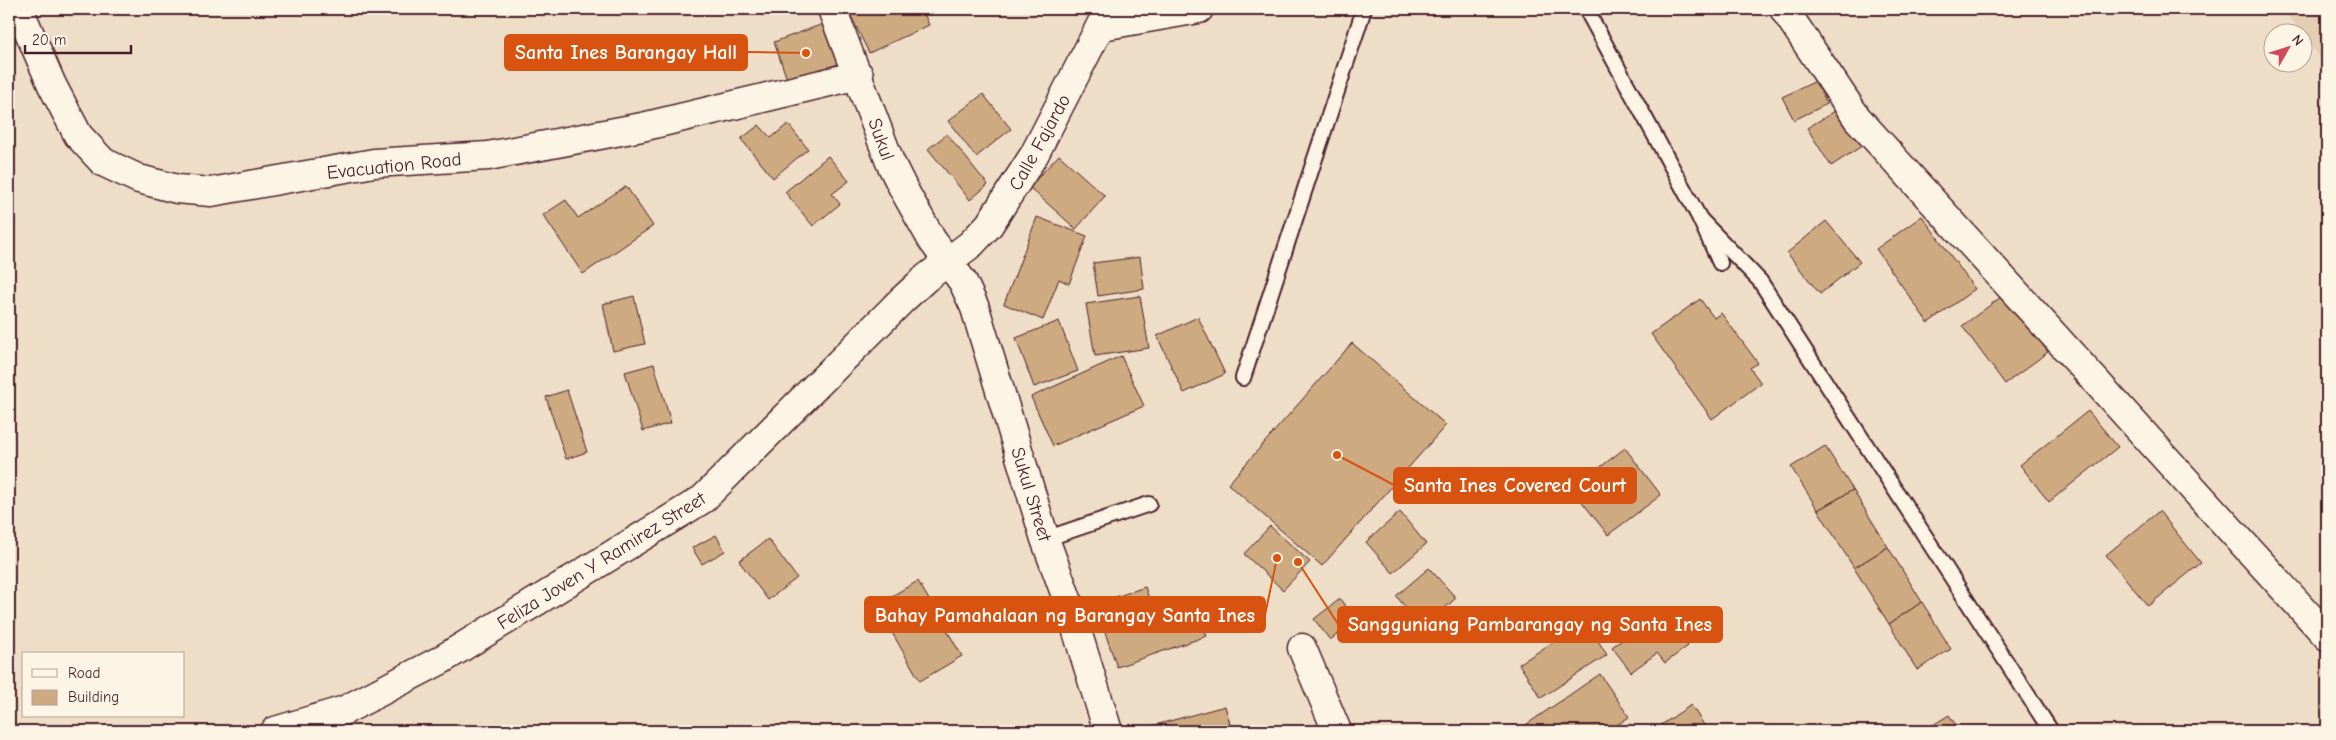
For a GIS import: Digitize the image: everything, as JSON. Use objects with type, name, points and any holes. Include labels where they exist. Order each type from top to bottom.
[{"type":"street","name":"Evacuation Road","points":[[19,9],[52,85],[78,134],[103,162],[139,179],[177,189],[211,192],[374,164],[488,156],[642,127],[859,75]]},
{"type":"street","name":"Sukul","points":[[832,9],[859,75],[890,162],[932,240],[949,261]]},
{"type":"street","points":[[1105,17],[1200,9]]},
{"type":"street","points":[[1784,9],[1857,118],[2327,636]]},
{"type":"street","name":"Calle Fajardo","points":[[949,261],[989,225],[1011,193],[1034,155],[1105,17]]},
{"type":"street","name":"Sukul Street","points":[[949,261],[963,282],[984,332],[1045,539],[1066,596],[1108,731]]},
{"type":"street","name":"Feliza Joven Y Ramirez Street","points":[[275,731],[345,710],[441,660],[703,499],[902,300],[949,261]]},
{"type":"street","points":[[1302,648],[1337,731]]},
{"type":"lane","points":[[1244,378],[1364,9]]},
{"type":"lane","points":[[1586,9],[1700,219],[1720,262]]},
{"type":"lane","points":[[1700,219],[1760,281],[2051,731]]},
{"type":"lane","points":[[1045,539],[1149,504]]},
{"type":"shaded area","points":[[2283,9],[2327,9],[2327,67],[2314,49],[2314,22],[2293,22]]},
{"type":"building","points":[[856,9],[922,9],[929,25],[869,53],[849,12]]},
{"type":"building","points":[[823,24],[838,64],[788,82],[774,42]]},
{"type":"building","points":[[1816,81],[1827,104],[1794,120],[1782,97]]},
{"type":"building","points":[[983,94],[1011,129],[976,157],[948,121]]},
{"type":"building","points":[[1842,107],[1865,144],[1831,166],[1807,128]]},
{"type":"building","points":[[788,124],[808,149],[773,178],[741,139],[759,125],[771,138]]},
{"type":"building","points":[[947,134],[988,185],[970,200],[928,149]]},
{"type":"building","points":[[1059,155],[1105,196],[1076,229],[1029,187]]},
{"type":"building","points":[[828,156],[849,181],[832,194],[840,204],[813,226],[785,192]]},
{"type":"building","points":[[626,186],[653,226],[583,274],[543,215],[566,200],[578,218]]},
{"type":"building","points":[[1922,216],[1975,289],[1928,323],[1876,249]]},
{"type":"building","points":[[1037,217],[1087,236],[1069,284],[1059,279],[1043,320],[1004,304]]},
{"type":"building","points":[[1826,221],[1860,262],[1820,294],[1787,253]]},
{"type":"building","points":[[1140,257],[1144,289],[1098,296],[1093,263]]},
{"type":"building","points":[[2005,294],[2048,352],[2005,384],[1962,326]]},
{"type":"building","points":[[634,296],[645,344],[613,351],[603,304]]},
{"type":"building","points":[[1140,296],[1149,348],[1095,356],[1086,304]]},
{"type":"building","points":[[1700,299],[1714,318],[1721,313],[1758,363],[1750,368],[1761,383],[1712,419],[1651,334]]},
{"type":"building","points":[[1198,317],[1225,374],[1184,393],[1157,336]]},
{"type":"building","points":[[1059,321],[1078,371],[1034,387],[1016,338]]},
{"type":"building","points":[[1352,343],[1446,425],[1322,566],[1228,484]]},
{"type":"building","points":[[1121,356],[1144,406],[1053,446],[1031,397]]},
{"type":"building","points":[[654,364],[671,423],[643,431],[625,372]]},
{"type":"building","points":[[567,390],[587,452],[566,459],[546,397]]},
{"type":"building","points":[[2088,411],[2118,447],[2049,502],[2020,465]]},
{"type":"building","points":[[1825,446],[1853,490],[1818,510],[1791,467]]},
{"type":"building","points":[[1625,448],[1661,495],[1608,535],[1572,489]]},
{"type":"building","points":[[1853,490],[1888,547],[1854,568],[1818,510]]},
{"type":"building","points":[[2159,511],[2201,563],[2148,606],[2106,555]]},
{"type":"building","points":[[1400,512],[1426,544],[1393,573],[1366,542]]},
{"type":"building","points":[[1270,526],[1310,562],[1283,590],[1244,554]]},
{"type":"building","points":[[716,535],[725,551],[702,564],[692,548]]},
{"type":"building","points":[[768,539],[797,578],[768,600],[739,561]]},
{"type":"building","points":[[1888,547],[1922,602],[1889,624],[1854,568]]},
{"type":"building","points":[[1429,568],[1456,598],[1423,628],[1396,596]]},
{"type":"building","points":[[918,581],[962,656],[920,681],[876,605]]},
{"type":"building","points":[[1145,587],[1156,618],[1196,605],[1207,636],[1117,667],[1095,604]]},
{"type":"building","points":[[1340,599],[1356,621],[1330,640],[1314,619]]},
{"type":"building","points":[[1922,602],[1951,649],[1917,670],[1889,624]]},
{"type":"building","points":[[1578,609],[1607,655],[1541,698],[1519,664],[1561,637],[1553,625]]},
{"type":"building","points":[[1663,611],[1688,646],[1665,663],[1657,653],[1631,672],[1612,647]]},
{"type":"building","points":[[1600,674],[1629,717],[1608,731],[1517,731]]},
{"type":"building","points":[[1691,705],[1708,731],[1665,731],[1661,725]]},
{"type":"building","points":[[1225,706],[1232,731],[1133,731]]},
{"type":"building","points":[[1949,715],[1960,731],[1923,731]]},
{"type":"place","name":"Santa Ines Barangay Hall","points":[[806,53]]},
{"type":"place","name":"Santa Ines Covered Court","points":[[1337,455]]},
{"type":"place","name":"Bahay Pamahalaan ng Barangay Santa Ines","points":[[1277,558]]},
{"type":"place","name":"Sangguniang Pambarangay ng Santa Ines","points":[[1298,562]]}]
